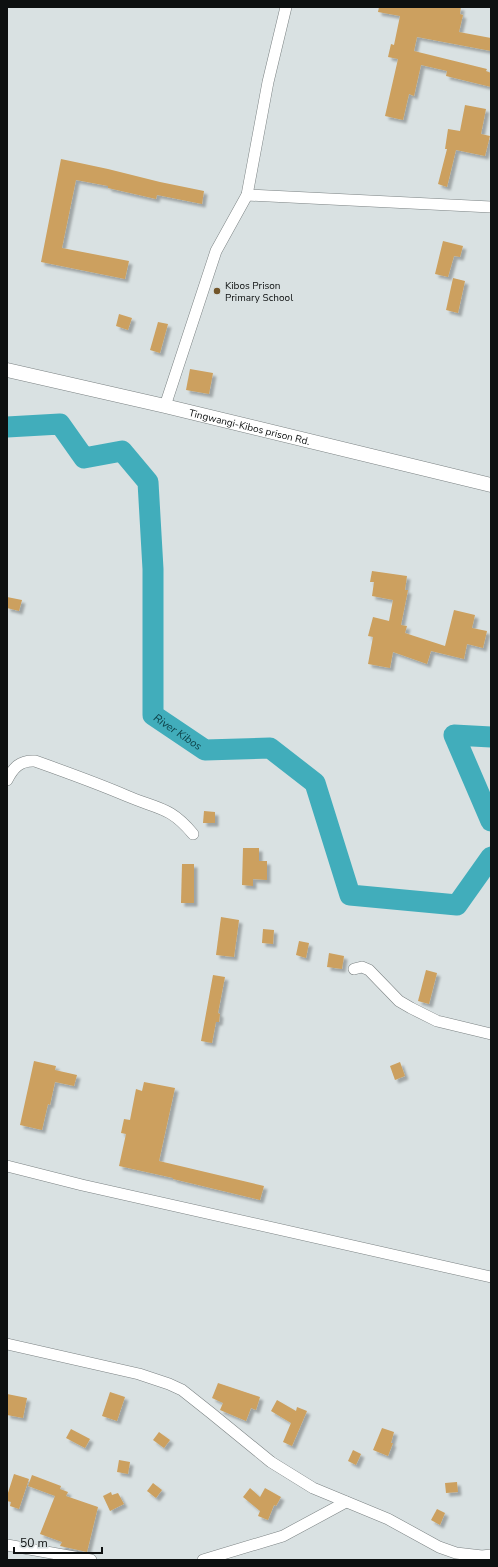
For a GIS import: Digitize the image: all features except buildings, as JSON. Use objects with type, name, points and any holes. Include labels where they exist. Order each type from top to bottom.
[{"type":"street","points":[[165,406],[216,251],[247,195],[268,82],[286,7]]},
{"type":"street","points":[[247,195],[491,207]]},
{"type":"street","name":"Tingwangi-Kibos prison Rd.","points":[[7,370],[165,406],[491,485]]},
{"type":"street","points":[[7,780],[12,771],[19,764],[28,760],[35,761],[162,808],[176,816],[193,834]]},
{"type":"street","points":[[354,969],[362,968],[368,970],[376,976],[399,1001],[437,1021],[491,1034]]},
{"type":"street","points":[[7,1166],[82,1185],[490,1276]]},
{"type":"street","points":[[7,1344],[126,1371],[169,1384],[182,1390],[271,1462],[313,1488],[388,1519],[439,1547],[456,1553],[482,1556],[491,1555]]},
{"type":"street","points":[[203,1560],[283,1536],[346,1502]]},
{"type":"street","points":[[7,1545],[90,1560]]},
{"type":"waterway","name":"River Kibos","points":[[7,427],[60,424],[84,458],[122,451],[148,482],[153,569],[153,715],[205,750],[270,748],[315,783],[350,895],[457,905],[491,857]]},
{"type":"waterway","name":"River Kibos","points":[[491,737],[454,735],[491,821]]},
{"type":"place","name":"Kibos Prison Primary School","points":[[217,291]]}]
